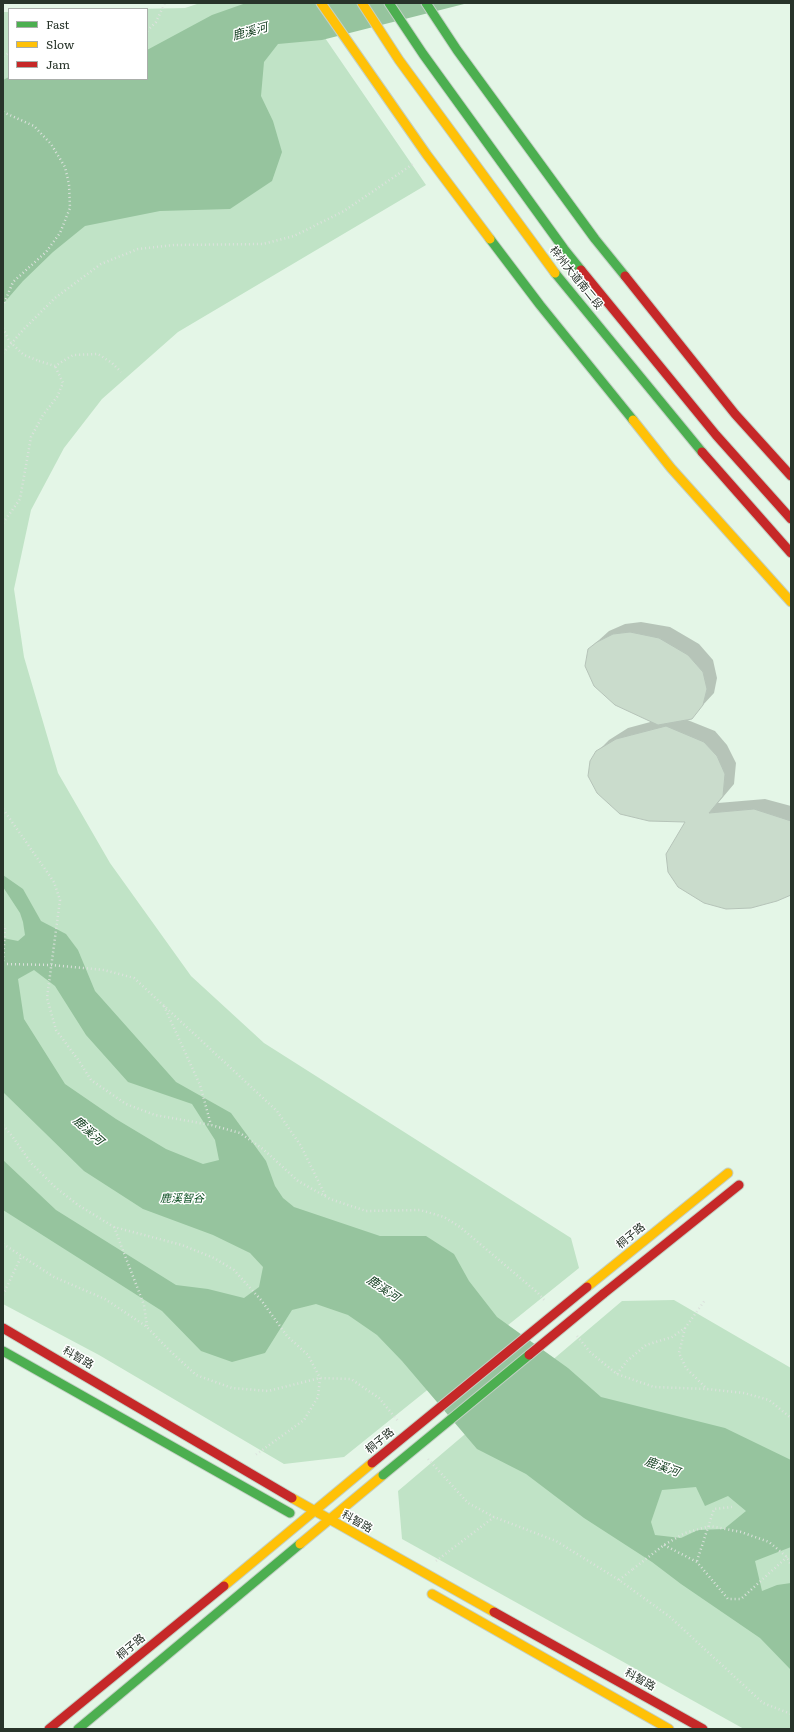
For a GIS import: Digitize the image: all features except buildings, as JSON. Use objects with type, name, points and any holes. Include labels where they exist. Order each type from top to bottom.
[{"type":"main road","points":[[321,3],[427,155],[540,305],[671,468],[791,602]]},
{"type":"main road","name":"梓州大道南二段","points":[[362,3],[399,60],[547,263],[697,447],[791,553]]},
{"type":"main road","name":"梓州大道南二段","points":[[389,3],[423,54],[564,249],[716,435],[791,519]]},
{"type":"main road","points":[[426,3],[457,50],[595,239],[735,414],[791,476]]},
{"type":"main road","name":"桐子路","points":[[50,1729],[586,1287],[728,1173]]},
{"type":"main road","points":[[78,1729],[322,1532],[329,1520],[383,1475],[603,1294],[739,1185]]},
{"type":"main road","name":"科智路","points":[[3,1328],[315,1512],[703,1729]]},
{"type":"main road","points":[[3,1351],[322,1532]]},
{"type":"main road","points":[[422,1588],[668,1729]]},
{"type":"path","points":[[148,31],[156,22],[165,3]]},
{"type":"path","points":[[3,112],[34,126],[51,144],[65,167],[69,184],[70,208],[60,233],[46,252],[13,282],[3,306]]},
{"type":"path","points":[[3,353],[24,329],[55,298],[101,264],[138,249],[174,245],[263,244],[294,236],[344,211],[427,155]]},
{"type":"path","points":[[3,328],[9,341],[24,355],[55,366],[63,383],[57,397],[43,415],[31,437],[20,499],[3,523]]},
{"type":"path","points":[[55,366],[73,355],[98,354],[112,362],[121,372]]},
{"type":"path","points":[[3,809],[54,882],[60,900],[47,998],[56,1030],[91,1080],[126,1104],[155,1116],[212,1125],[240,1133],[263,1149],[298,1182],[326,1197],[366,1211],[420,1210],[444,1217],[460,1227],[538,1293],[547,1304]]},
{"type":"path","points":[[3,925],[5,927],[3,964],[52,965],[104,970],[134,978],[277,1110],[301,1146],[326,1197]]},
{"type":"path","points":[[163,1004],[200,1085],[212,1125]]},
{"type":"path","points":[[3,1125],[31,1163],[55,1187],[78,1205],[114,1227],[182,1245],[214,1258],[234,1270],[261,1300],[287,1336],[308,1355],[320,1378],[318,1397],[304,1420],[240,1467]]},
{"type":"path","points":[[114,1227],[144,1305],[147,1327]]},
{"type":"path","points":[[3,1295],[21,1257]]},
{"type":"path","points":[[705,1300],[686,1328],[679,1353],[686,1368],[707,1389]]},
{"type":"path","points":[[617,1374],[627,1361],[646,1345],[672,1337],[686,1328]]},
{"type":"path","points":[[572,1331],[591,1353],[617,1374],[654,1387],[707,1389],[744,1393],[769,1400],[791,1418]]},
{"type":"path","points":[[697,1562],[714,1509],[732,1507]]},
{"type":"path","points":[[422,1572],[494,1516]]},
{"type":"path","points":[[619,1580],[664,1545],[685,1533],[710,1526],[741,1532],[769,1542],[787,1557],[791,1565]]},
{"type":"path","points":[[664,1545],[697,1562],[728,1599],[741,1598],[787,1557]]},
{"type":"green space","name":"鹿溪智谷","points":[[200,3],[301,3],[426,185],[178,332],[102,399],[64,448],[31,510],[14,589],[24,657],[58,773],[110,863],[191,976],[264,1043],[571,1238],[579,1268],[344,1457],[284,1464],[99,1355],[3,1304],[3,12],[8,12],[8,80],[148,80],[148,9],[185,8]]},
{"type":"green space","points":[[674,1300],[791,1368],[791,1729],[744,1729],[402,1539],[398,1491],[622,1301]]},
{"type":"water","name":"鹿溪河","points":[[246,3],[468,3],[322,40],[278,44],[264,62],[261,96],[273,121],[282,152],[272,181],[230,209],[160,211],[85,226],[53,252],[23,281],[3,304],[3,80],[8,78],[8,80],[148,80],[148,49],[212,15]]},
{"type":"water","name":"鹿溪河","points":[[3,875],[23,889],[41,921],[66,934],[78,950],[95,991],[176,1082],[231,1113],[266,1161],[275,1186],[283,1198],[294,1207],[380,1236],[426,1236],[454,1254],[469,1281],[497,1317],[568,1368],[601,1397],[725,1428],[791,1460],[791,1547],[755,1561],[762,1591],[777,1585],[791,1583],[791,1670],[760,1638],[681,1584],[652,1562],[584,1518],[526,1474],[477,1449],[402,1361],[377,1335],[348,1315],[316,1304],[292,1310],[265,1353],[232,1362],[201,1351],[162,1311],[3,1210],[3,1160],[56,1210],[176,1285],[208,1289],[244,1298],[259,1287],[263,1267],[250,1253],[213,1235],[143,1209],[84,1171],[3,1092],[3,938],[18,941],[25,935],[20,913],[3,887]],"holes":[[[34,970],[55,986],[86,1035],[128,1082],[192,1104],[215,1140],[219,1160],[203,1164],[166,1149],[116,1119],[65,1084],[24,1019],[18,979]],[[696,1487],[705,1506],[728,1496],[746,1511],[724,1529],[698,1530],[681,1538],[655,1535],[651,1522],[662,1490]]]},
{"type":"traffic: fast","points":[[389,3],[423,54],[564,249],[581,270]]},
{"type":"traffic: fast","points":[[426,3],[457,50],[595,239],[625,276]]},
{"type":"traffic: fast","points":[[490,239],[540,305],[633,420]]},
{"type":"traffic: fast","points":[[555,273],[702,452]]},
{"type":"traffic: fast","points":[[3,1351],[290,1513]]},
{"type":"traffic: fast","points":[[383,1475],[529,1355]]},
{"type":"traffic: fast","points":[[78,1729],[300,1544]]},
{"type":"traffic: slow","points":[[321,3],[427,155],[490,239]]},
{"type":"traffic: slow","points":[[362,3],[399,60],[555,273]]},
{"type":"traffic: slow","points":[[633,420],[671,468],[791,602]]},
{"type":"traffic: slow","points":[[587,1287],[728,1173]]},
{"type":"traffic: slow","points":[[224,1586],[372,1463]]},
{"type":"traffic: slow","points":[[300,1544],[383,1475]]},
{"type":"traffic: slow","points":[[292,1498],[494,1612]]},
{"type":"traffic: slow","points":[[432,1594],[669,1729]]},
{"type":"traffic: jam","points":[[581,270],[716,435],[791,519]]},
{"type":"traffic: jam","points":[[625,276],[735,414],[791,476]]},
{"type":"traffic: jam","points":[[702,452],[791,553]]},
{"type":"traffic: jam","points":[[603,1294],[739,1185]]},
{"type":"traffic: jam","points":[[372,1463],[587,1287]]},
{"type":"traffic: jam","points":[[529,1355],[603,1294]]},
{"type":"traffic: jam","points":[[3,1328],[292,1498]]},
{"type":"traffic: jam","points":[[49,1729],[224,1586]]},
{"type":"traffic: jam","points":[[494,1612],[703,1729]]}]
